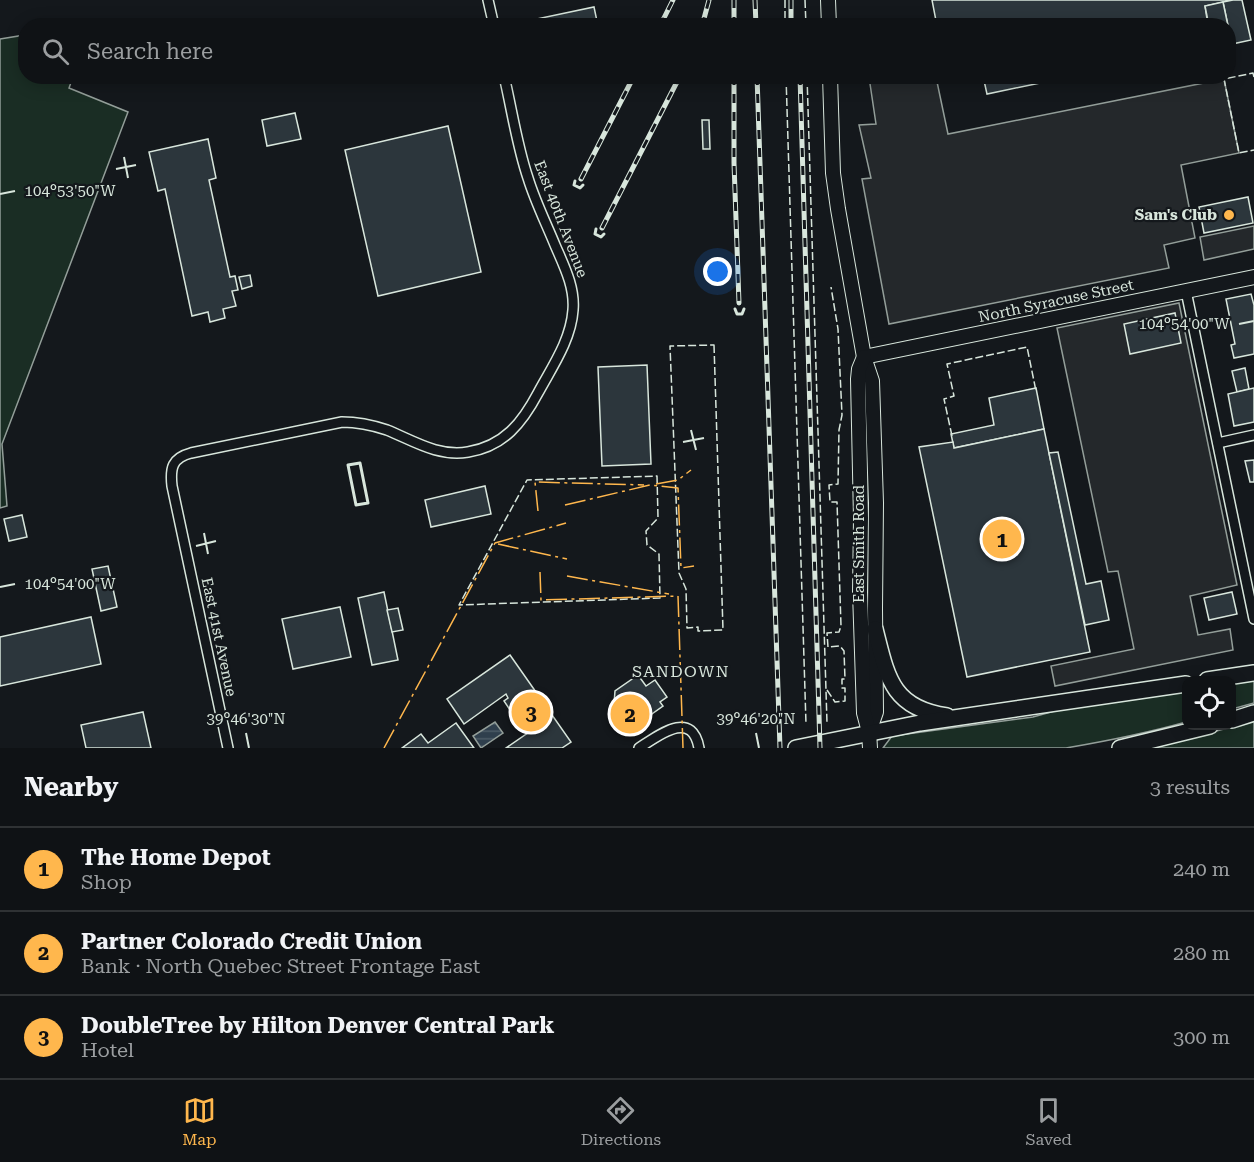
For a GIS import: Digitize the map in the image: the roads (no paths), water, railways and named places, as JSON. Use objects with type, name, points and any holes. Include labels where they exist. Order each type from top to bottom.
[{"type":"main road","points":[[875,629],[887,675],[904,699],[921,709],[939,715],[959,717]]},
{"type":"main road","points":[[1236,676],[1254,673]]},
{"type":"main road","points":[[796,748],[869,740],[959,717],[1182,685]]},
{"type":"main road","points":[[1236,719],[1254,713]]},
{"type":"main road","points":[[1120,748],[1194,730]]},
{"type":"street","points":[[488,0],[492,18]]},
{"type":"street","points":[[828,0],[829,18]]},
{"type":"street","name":"East 40th Avenue","points":[[175,462],[178,458],[191,453],[342,422],[375,426],[422,447],[442,452],[468,452],[486,447],[502,439],[516,428],[529,411],[567,339],[572,323],[573,302],[564,266],[527,176],[506,84]]},
{"type":"street","name":"East Smith Road","points":[[830,84],[835,186],[864,357],[872,381],[876,514],[876,712],[869,740]]},
{"type":"street","name":"North Syracuse Street","points":[[864,357],[1254,277]]},
{"type":"street","points":[[1186,291],[1254,619]]},
{"type":"street","name":"East Smith Road","points":[[864,357],[858,379],[860,592],[864,713],[869,740]]},
{"type":"street","points":[[1218,443],[1254,435]]},
{"type":"street","name":"East 41st Avenue","points":[[175,462],[171,474],[172,486],[228,748]]},
{"type":"street","points":[[639,748],[678,727],[686,727],[692,731],[697,738],[699,748]]},
{"type":"water","points":[[495,722],[503,733],[481,748],[473,736]]},
{"type":"railway","points":[[664,18],[673,0]]},
{"type":"railway","points":[[704,18],[709,0]]},
{"type":"railway","points":[[734,0],[734,18]]},
{"type":"railway","points":[[755,0],[756,18]]},
{"type":"railway","points":[[791,0],[791,18]]},
{"type":"railway","points":[[581,179],[630,84]]},
{"type":"railway","points":[[602,228],[676,84]]},
{"type":"railway","points":[[734,84],[734,163],[739,303]]},
{"type":"railway","points":[[757,84],[780,748]]},
{"type":"railway","points":[[800,84],[820,748]]},
{"type":"place","name":"Sam's Club","points":[[1229,215]]},
{"type":"place","name":"The Home Depot","points":[[1002,539]]},
{"type":"place","name":"DoubleTree by Hilton Denver Central Park","points":[[531,712]]},
{"type":"place","name":"Partner Colorado Credit Union","points":[[630,714]]},
{"type":"district","name":"SANDOWN","points":[[681,671]]}]
